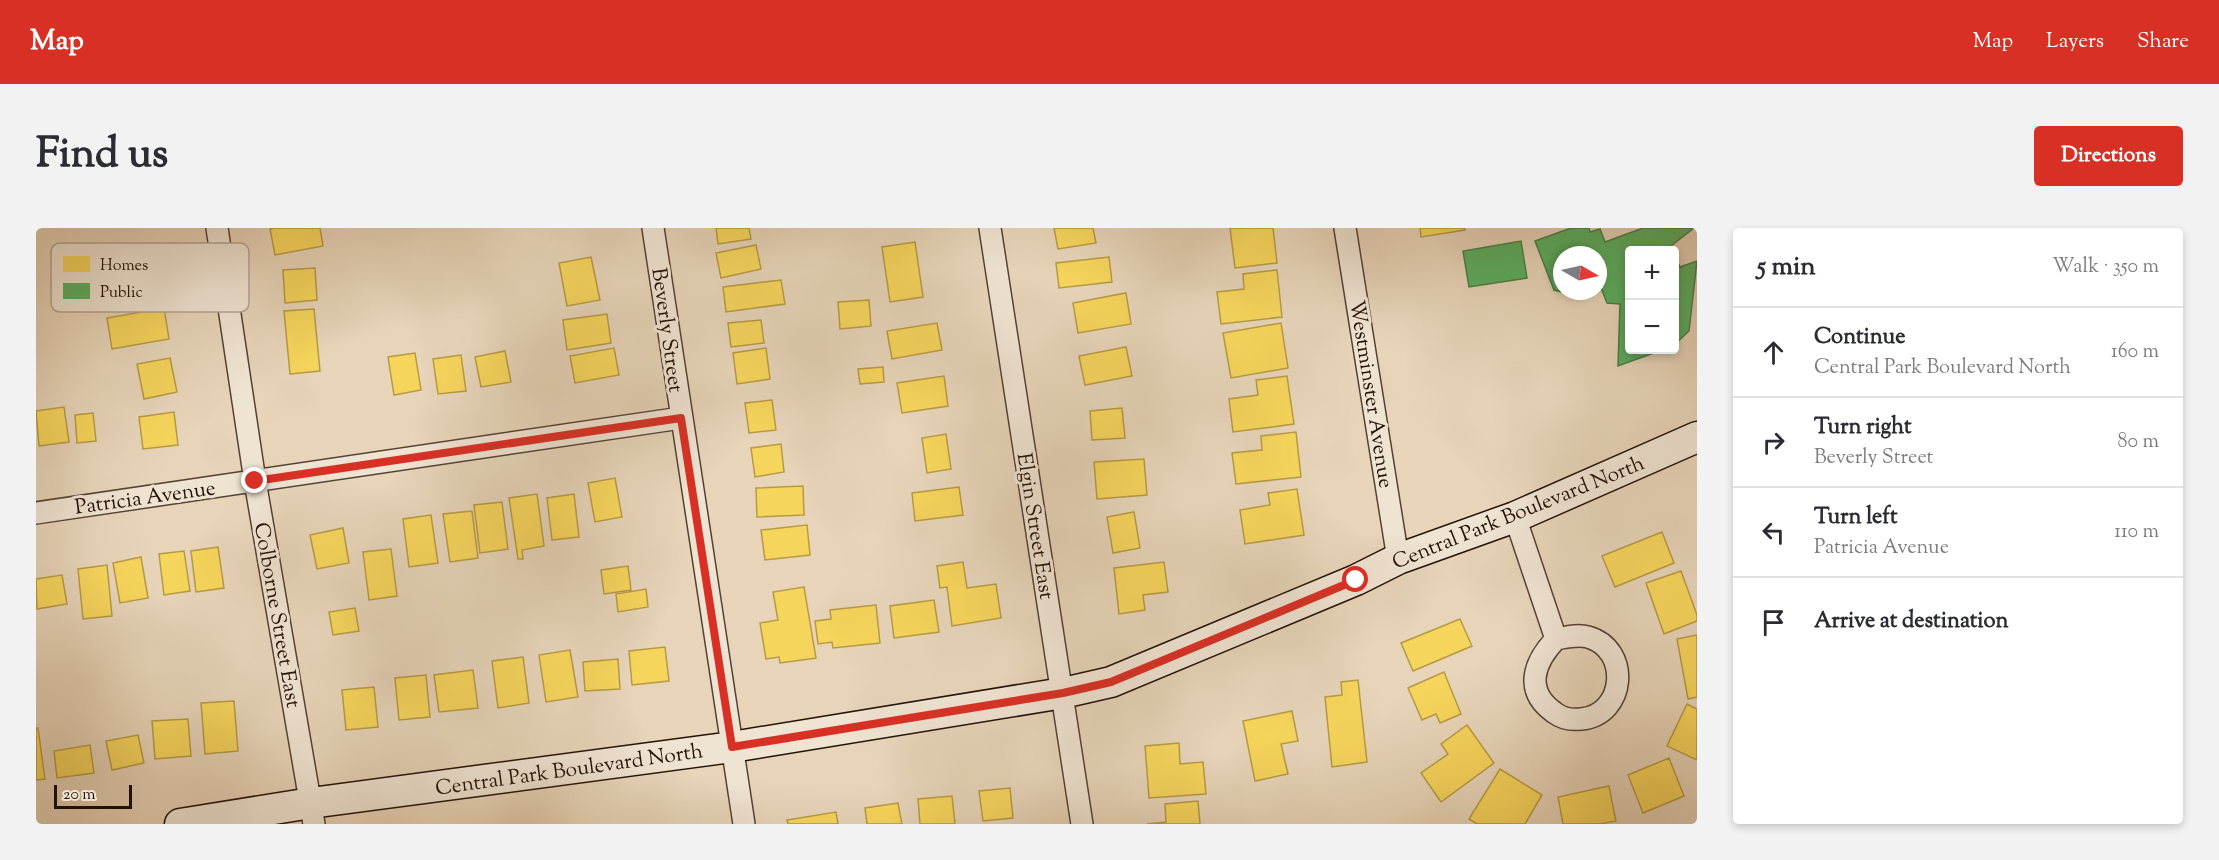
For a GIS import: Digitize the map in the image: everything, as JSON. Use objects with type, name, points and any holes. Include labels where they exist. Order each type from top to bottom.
[{"type":"street","name":"Colborne Street East","points":[[217,228],[219,243]]},
{"type":"street","name":"Beverly Street","points":[[653,228],[744,824]]},
{"type":"street","name":"Elgin Street East","points":[[990,228],[1082,824]]},
{"type":"street","name":"Westminster Avenue","points":[[1345,228],[1398,559]]},
{"type":"street","name":"Colborne Street East","points":[[230,312],[255,481],[313,814]]},
{"type":"street","name":"Patricia Avenue","points":[[36,513],[681,418]]},
{"type":"street","name":"Central Park Boulevard North","points":[[180,824],[313,814],[1063,693],[1111,682],[1356,580],[1398,559],[1515,517],[1697,437]]},
{"type":"street","points":[[1515,517],[1556,639]]},
{"type":"street","points":[[1577,635],[1589,637],[1602,644],[1612,654],[1619,672],[1618,687],[1612,701],[1602,712],[1589,718],[1572,720],[1558,716],[1546,707],[1536,688],[1535,674],[1542,654],[1556,639],[1577,635]]},
{"type":"building: Homes","points":[[320,228],[323,246],[275,255],[270,229]]},
{"type":"building: Homes","points":[[716,228],[749,228],[751,239],[718,244]]},
{"type":"building: Homes","points":[[1054,228],[1093,228],[1096,243],[1058,249]]},
{"type":"building: Homes","points":[[1230,228],[1273,228],[1277,263],[1235,268]]},
{"type":"building: Homes","points":[[1420,228],[1465,228],[1465,230],[1421,237]]},
{"type":"building: Homes","points":[[915,242],[923,297],[890,302],[882,247]]},
{"type":"building: Homes","points":[[756,245],[761,269],[721,278],[716,253]]},
{"type":"building: Homes","points":[[591,257],[600,300],[567,306],[559,263]]},
{"type":"building: Homes","points":[[1109,257],[1112,282],[1059,288],[1056,263]]},
{"type":"building: Homes","points":[[315,268],[317,300],[285,303],[283,270]]},
{"type":"building: Homes","points":[[1277,270],[1282,317],[1221,324],[1217,292],[1244,289],[1243,274]]},
{"type":"building: Homes","points":[[781,280],[785,304],[726,312],[723,287]]},
{"type":"building: Homes","points":[[1126,293],[1131,324],[1078,333],[1073,303]]},
{"type":"building: Homes","points":[[869,300],[871,326],[840,329],[838,302]]},
{"type":"building: Homes","points":[[314,309],[320,371],[290,374],[284,311]]},
{"type":"building: Homes","points":[[141,312],[165,312],[169,339],[112,349],[107,318]]},
{"type":"building: Homes","points":[[607,314],[611,343],[567,350],[563,320]]},
{"type":"building: Homes","points":[[761,320],[764,343],[731,347],[728,323]]},
{"type":"building: Homes","points":[[937,323],[942,350],[892,359],[887,331]]},
{"type":"building: Homes","points":[[1281,323],[1288,368],[1231,378],[1223,333]]},
{"type":"building: Homes","points":[[1126,347],[1132,376],[1085,385],[1079,356]]},
{"type":"building: Homes","points":[[614,348],[619,375],[575,383],[570,356]]},
{"type":"building: Homes","points":[[766,348],[770,379],[737,384],[733,353]]},
{"type":"building: Homes","points":[[505,351],[511,382],[481,387],[475,357]]},
{"type":"building: Homes","points":[[415,353],[421,390],[394,395],[388,357]]},
{"type":"building: Homes","points":[[461,355],[466,391],[438,394],[433,359]]},
{"type":"building: Homes","points":[[170,358],[177,392],[144,399],[137,364]]},
{"type":"building: Homes","points":[[883,367],[884,382],[860,384],[858,369]]},
{"type":"building: Homes","points":[[944,376],[948,406],[902,413],[897,383]]},
{"type":"building: Homes","points":[[1287,376],[1294,424],[1233,432],[1229,399],[1258,395],[1256,380]]},
{"type":"building: Homes","points":[[772,400],[776,430],[749,433],[745,403]]},
{"type":"building: Homes","points":[[64,407],[69,442],[39,446],[36,411]]},
{"type":"building: Homes","points":[[1122,408],[1125,438],[1092,440],[1090,411]]},
{"type":"building: Homes","points":[[174,412],[178,445],[143,449],[139,417]]},
{"type":"building: Homes","points":[[93,413],[96,441],[77,443],[75,415]]},
{"type":"building: Homes","points":[[1296,432],[1301,477],[1236,484],[1232,453],[1262,450],[1261,436]]},
{"type":"building: Homes","points":[[946,434],[951,469],[927,473],[922,438]]},
{"type":"building: Homes","points":[[781,444],[784,472],[755,477],[751,448]]},
{"type":"building: Homes","points":[[1144,459],[1147,495],[1097,499],[1094,462]]},
{"type":"building: Homes","points":[[615,478],[622,517],[595,522],[588,483]]},
{"type":"building: Homes","points":[[803,486],[804,515],[757,517],[756,488]]},
{"type":"building: Homes","points":[[959,487],[963,515],[915,521],[912,493]]},
{"type":"building: Homes","points":[[1297,489],[1304,535],[1245,544],[1240,510],[1270,505],[1268,493]]},
{"type":"building: Homes","points":[[537,494],[544,546],[522,550],[523,559],[518,559],[509,498]]},
{"type":"building: Homes","points":[[574,494],[579,537],[552,540],[547,498]]},
{"type":"building: Homes","points":[[502,502],[508,549],[480,553],[474,505]]},
{"type":"building: Homes","points":[[472,511],[478,558],[450,562],[443,514]]},
{"type":"building: Homes","points":[[1134,512],[1140,548],[1113,553],[1107,517]]},
{"type":"building: Homes","points":[[431,515],[438,563],[409,567],[403,519]]},
{"type":"building: Homes","points":[[807,525],[810,555],[765,560],[761,530]]},
{"type":"building: Homes","points":[[343,528],[349,563],[317,569],[310,535]]},
{"type":"building: Homes","points":[[1662,532],[1674,563],[1615,587],[1602,556]]},
{"type":"building: Homes","points":[[218,547],[224,588],[196,592],[191,551]]},
{"type":"building: Homes","points":[[391,549],[397,596],[369,600],[363,552]]},
{"type":"building: Homes","points":[[184,551],[190,591],[164,595],[159,554]]},
{"type":"building: Homes","points":[[141,557],[148,598],[120,603],[113,563]]},
{"type":"building: Homes","points":[[963,562],[967,588],[996,584],[1001,618],[952,626],[947,587],[940,588],[937,566]]},
{"type":"building: Homes","points":[[1164,562],[1168,592],[1143,595],[1145,610],[1119,614],[1114,568]]},
{"type":"building: Homes","points":[[107,565],[112,616],[83,619],[78,569]]},
{"type":"building: Homes","points":[[628,566],[631,590],[604,594],[601,570]]},
{"type":"building: Homes","points":[[1681,571],[1697,615],[1697,621],[1664,634],[1646,583]]},
{"type":"building: Homes","points":[[62,575],[67,604],[37,609],[36,579]]},
{"type":"building: Homes","points":[[804,587],[816,658],[780,663],[779,657],[766,659],[760,623],[778,620],[773,592]]},
{"type":"building: Homes","points":[[646,589],[648,607],[618,612],[616,594]]},
{"type":"building: Homes","points":[[934,600],[939,632],[894,638],[890,606]]},
{"type":"building: Homes","points":[[876,605],[880,643],[833,648],[832,642],[818,644],[815,621],[831,619],[830,610]]},
{"type":"building: Homes","points":[[355,608],[359,631],[333,635],[329,612]]},
{"type":"building: Homes","points":[[1460,619],[1472,646],[1413,671],[1401,643]]},
{"type":"building: Homes","points":[[1697,635],[1697,697],[1688,699],[1677,639]]},
{"type":"building: Homes","points":[[665,647],[669,681],[632,685],[629,651]]},
{"type":"building: Homes","points":[[570,650],[578,697],[546,702],[539,655]]},
{"type":"building: Homes","points":[[523,657],[529,703],[498,708],[492,661]]},
{"type":"building: Homes","points":[[618,659],[620,689],[585,691],[583,662]]},
{"type":"building: Homes","points":[[473,670],[478,708],[439,712],[434,675]]},
{"type":"building: Homes","points":[[1444,672],[1461,714],[1440,723],[1436,714],[1422,720],[1408,688]]},
{"type":"building: Homes","points":[[426,675],[430,717],[399,720],[395,678]]},
{"type":"building: Homes","points":[[1358,680],[1367,762],[1332,767],[1325,697],[1342,695],[1341,682]]},
{"type":"building: Homes","points":[[374,687],[378,727],[346,730],[342,690]]},
{"type":"building: Homes","points":[[234,701],[238,751],[205,754],[201,703]]},
{"type":"building: Homes","points":[[1687,704],[1697,709],[1697,760],[1667,746]]},
{"type":"building: Homes","points":[[1292,711],[1298,741],[1281,744],[1288,774],[1255,781],[1243,721]]},
{"type":"building: Homes","points":[[188,719],[191,756],[155,759],[152,721]]},
{"type":"building: Homes","points":[[1467,725],[1494,763],[1441,802],[1421,773],[1448,754],[1441,744]]},
{"type":"building: Homes","points":[[36,728],[38,728],[45,779],[36,780]]},
{"type":"building: Homes","points":[[138,735],[144,763],[112,770],[106,741]]},
{"type":"building: Homes","points":[[1179,743],[1180,764],[1203,762],[1206,794],[1149,798],[1145,746]]},
{"type":"building: Homes","points":[[90,745],[94,773],[57,778],[54,751]]},
{"type":"building: Homes","points":[[1669,758],[1684,796],[1643,813],[1628,775]]},
{"type":"building: Homes","points":[[1500,769],[1542,795],[1525,824],[1477,824],[1469,819]]},
{"type":"building: Homes","points":[[1609,786],[1616,821],[1600,824],[1563,824],[1558,797]]},
{"type":"building: Homes","points":[[1010,788],[1013,818],[983,821],[979,791]]},
{"type":"building: Homes","points":[[952,796],[955,824],[920,824],[918,799]]},
{"type":"building: Homes","points":[[1198,801],[1200,824],[1147,824],[1166,822],[1165,804]]},
{"type":"building: Homes","points":[[898,803],[902,824],[867,824],[865,808]]},
{"type":"building: Homes","points":[[836,812],[838,824],[788,824],[787,820]]},
{"type":"building: Public","points":[[1571,228],[1589,228],[1590,232],[1600,229],[1605,242],[1643,228],[1694,228],[1671,246],[1625,246],[1625,354],[1651,354],[1618,366],[1620,304],[1607,303],[1606,300],[1607,246],[1553,246],[1553,287],[1535,241]]},
{"type":"building: Public","points":[[1521,241],[1527,278],[1469,287],[1463,251]]},
{"type":"building: Public","points":[[1697,261],[1689,331],[1679,340],[1679,265],[1680,267]]},
{"type":"route","points":[[255,481],[681,418],[732,747],[1063,693],[1111,682],[1356,580]]}]
